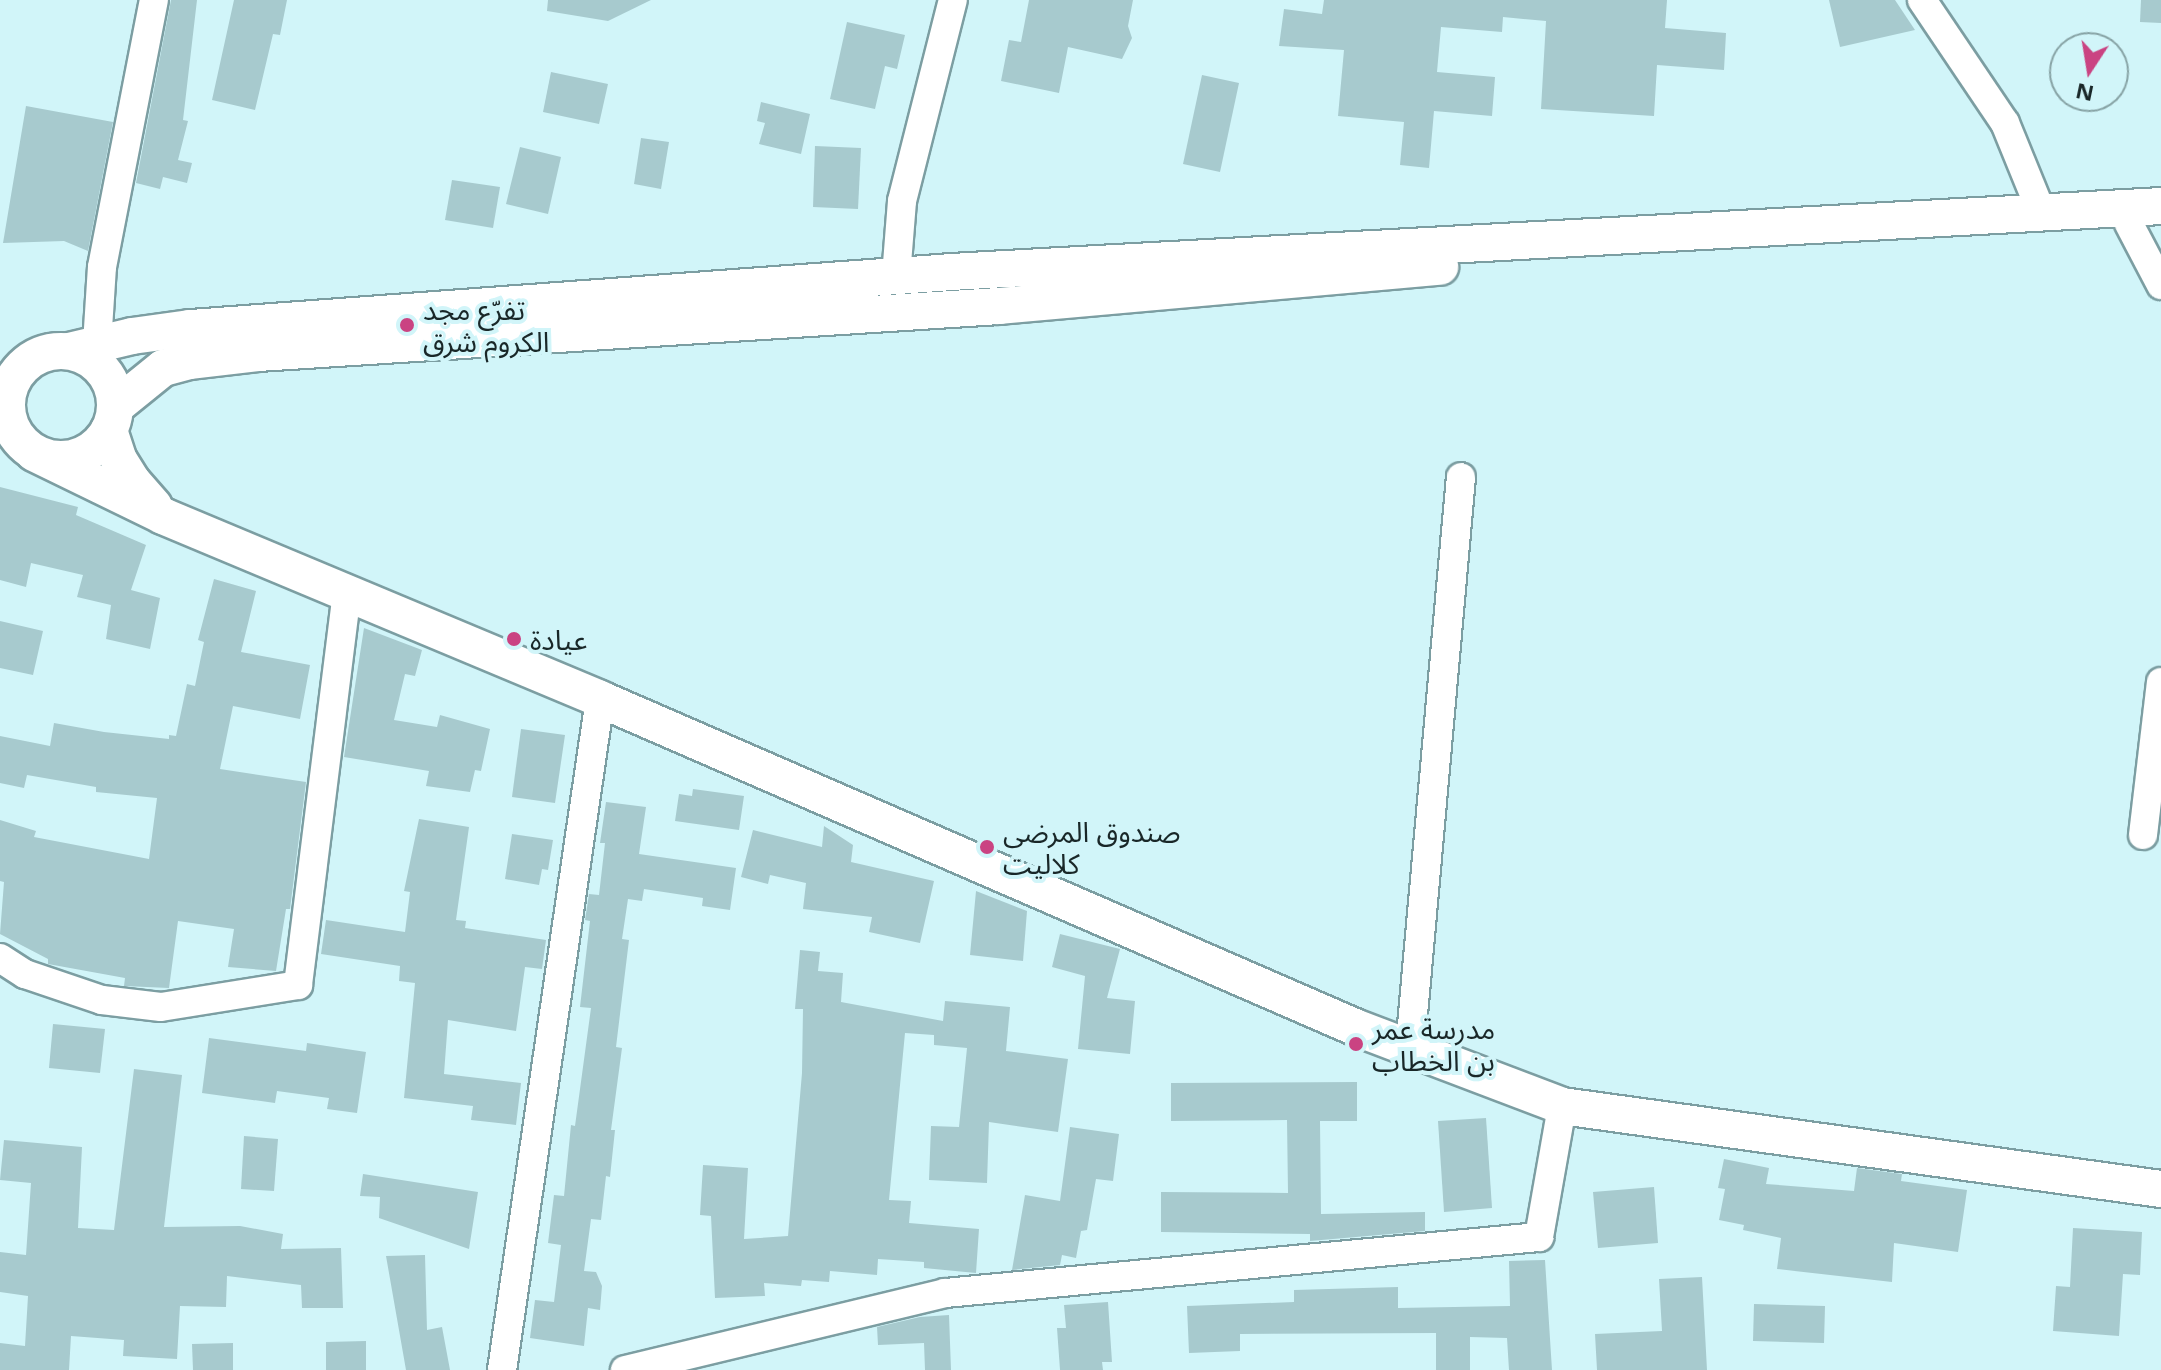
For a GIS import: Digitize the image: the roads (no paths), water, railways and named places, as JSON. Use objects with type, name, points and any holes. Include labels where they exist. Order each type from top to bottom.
[{"type":"street","points":[[70,349],[102,267],[154,0]]},
{"type":"street","points":[[896,276],[902,201],[953,0]]},
{"type":"street","points":[[1922,0],[2005,123],[2041,211]]},
{"type":"street","points":[[0,352],[70,349],[206,327],[896,276],[1282,251],[2161,206]]},
{"type":"street","points":[[34,453],[52,459],[71,459],[88,452],[112,418],[163,368],[189,361],[258,353],[999,306],[1579,254],[1846,236],[2145,223],[2161,285]]},
{"type":"street","points":[[163,516],[133,482],[119,460],[105,372],[93,360],[70,349],[22,367],[8,389],[4,421],[20,442],[34,453],[163,516],[600,699],[1410,1048],[1562,1106],[2161,1189]]},
{"type":"street","points":[[1410,1048],[1461,477]]},
{"type":"street","points":[[0,958],[25,974],[102,1000],[161,1007],[298,985],[347,593]]},
{"type":"street","points":[[2143,835],[2161,682]]},
{"type":"street","points":[[502,1370],[600,699]]},
{"type":"street","points":[[625,1370],[945,1293],[1539,1237],[1562,1106]]},
{"type":"place","name":"تفرّع مجد الكروم شرق","points":[[407,325]]},
{"type":"place","name":"عيادة","points":[[514,639]]},
{"type":"place","name":"صندوق المرضى كلاليت","points":[[987,847]]},
{"type":"place","name":"مدرسة عمر بن الخطاب","points":[[1356,1044]]}]
